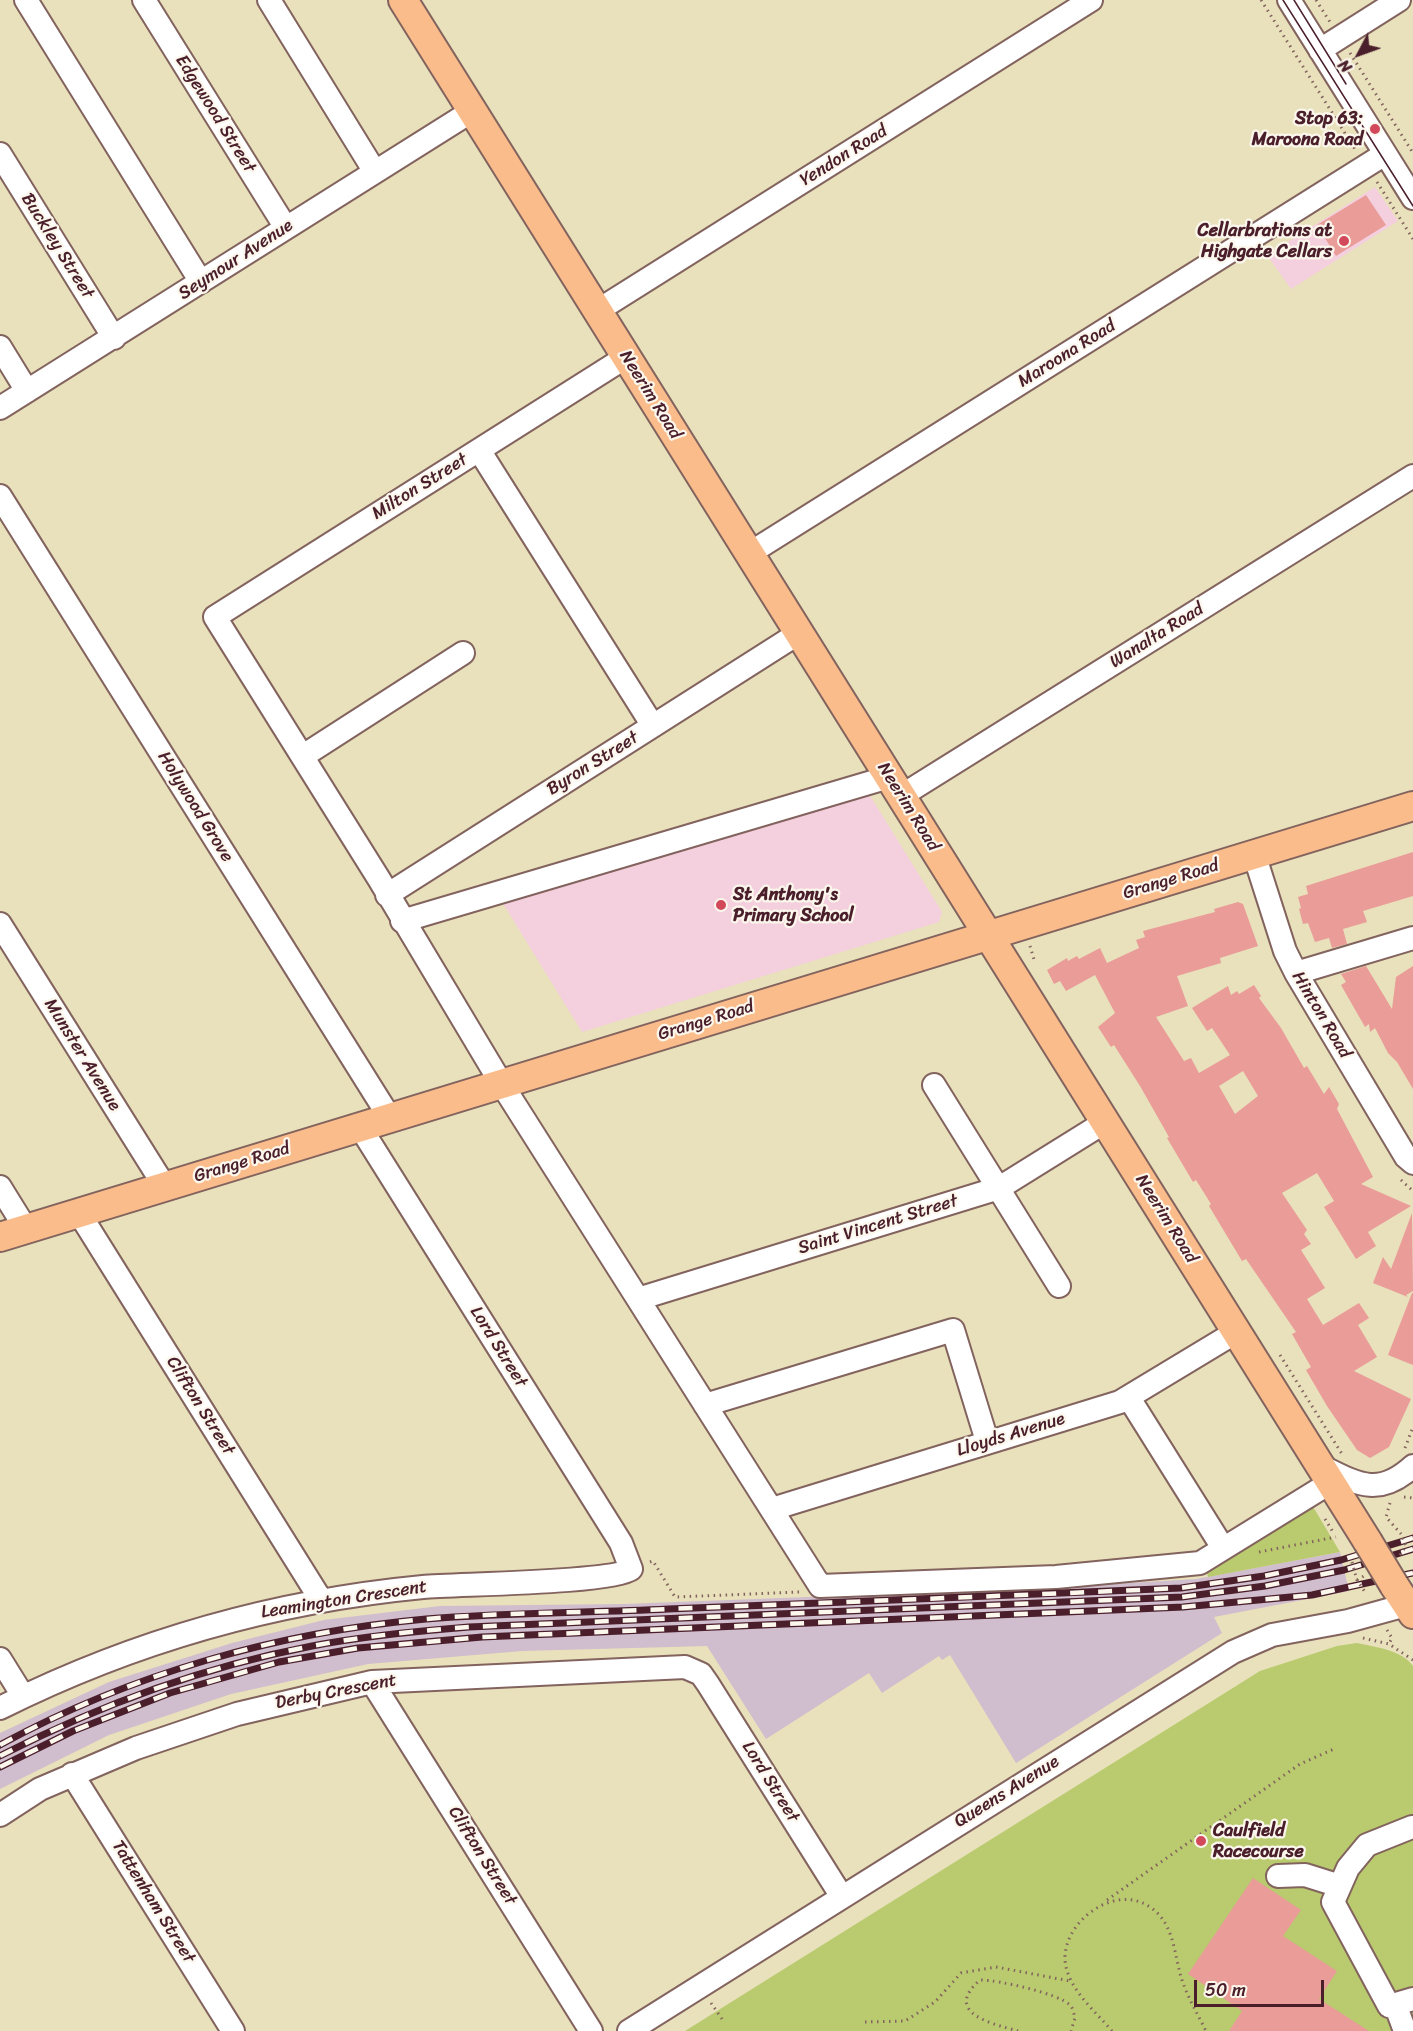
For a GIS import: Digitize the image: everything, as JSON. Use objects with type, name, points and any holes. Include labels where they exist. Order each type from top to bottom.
[{"type":"main road","name":"Neerim Road","points":[[403,0],[1236,1332],[1359,1549],[1399,1604]]},
{"type":"main road","name":"Grange Road","points":[[13,1233],[1413,806]]},
{"type":"street","points":[[26,0],[201,282]]},
{"type":"street","name":"Edgewood Street","points":[[144,0],[286,228]]},
{"type":"street","points":[[269,0],[375,171]]},
{"type":"street","name":"Yendon Road","points":[[597,311],[1091,0]]},
{"type":"street","points":[[1289,0],[1320,50],[1376,160],[1413,198]]},
{"type":"street","points":[[1320,50],[1399,0]]},
{"type":"street","name":"Seymour Avenue","points":[[0,408],[472,111]]},
{"type":"street","name":"Buckley Street","points":[[0,154],[114,338]]},
{"type":"street","name":"Maroona Road","points":[[750,553],[1376,160]]},
{"type":"street","points":[[0,346],[27,391]]},
{"type":"street","name":"Milton Street","points":[[303,756],[215,617],[626,357]]},
{"type":"street","points":[[479,450],[653,726]]},
{"type":"street","name":"Wanalta Road","points":[[402,921],[895,786],[1413,476]]},
{"type":"street","name":"Holywood Grove","points":[[0,496],[390,1118]]},
{"type":"street","name":"Byron Street","points":[[387,895],[799,633]]},
{"type":"street","points":[[463,653],[303,756],[501,1083],[820,1586],[1056,1577],[1200,1563],[1320,1477],[1367,1486],[1393,1481],[1413,1466]]},
{"type":"street","name":"Hinton Road","points":[[1254,854],[1285,951],[1296,973],[1406,1157],[1413,1163]]},
{"type":"street","name":"Munster Avenue","points":[[0,924],[165,1187]]},
{"type":"street","points":[[1296,973],[1413,938]]},
{"type":"street","points":[[934,1085],[1059,1286]]},
{"type":"street","name":"Saint Vincent Street","points":[[638,1299],[999,1188],[1105,1122]]},
{"type":"street","name":"Lord Street","points":[[360,1127],[621,1543],[631,1569]]},
{"type":"street","points":[[0,1187],[13,1233]]},
{"type":"street","name":"Clifton Street","points":[[79,1213],[321,1600]]},
{"type":"street","points":[[705,1405],[952,1330],[987,1442]]},
{"type":"street","name":"Lloyds Avenue","points":[[772,1509],[1129,1398],[1236,1332]]},
{"type":"street","points":[[1129,1398],[1223,1548]]},
{"type":"street","name":"Leamington Crescent","points":[[0,1708],[23,1696],[166,1640],[252,1614],[321,1600],[424,1587],[602,1578],[625,1573],[631,1569]]},
{"type":"street","name":"Queens Avenue","points":[[629,2031],[1233,1652],[1272,1635],[1348,1621],[1399,1604]]},
{"type":"street","points":[[0,1659],[23,1696]]},
{"type":"street","name":"Derby Crescent","points":[[0,1815],[40,1789],[136,1748],[237,1714],[372,1682],[685,1667],[694,1669]]},
{"type":"street","name":"Lord Street","points":[[694,1669],[708,1684],[842,1897]]},
{"type":"street","name":"Clifton Street","points":[[372,1682],[591,2031]]},
{"type":"street","name":"Tattenham Street","points":[[72,1774],[233,2031]]},
{"type":"street","points":[[1405,2031],[1404,2002],[1389,2006],[1333,1902],[1348,1868],[1367,1845],[1412,1827]]},
{"type":"street","points":[[1278,1876],[1305,1875],[1340,1886]]},
{"type":"path","points":[[1261,0],[1376,160],[1413,239]]},
{"type":"path","points":[[1316,0],[1413,153]]},
{"type":"path","points":[[1016,927],[1031,948],[1034,962],[1040,972]]},
{"type":"path","points":[[1279,1353],[1348,1461]]},
{"type":"path","points":[[1406,1549],[1401,1534],[1388,1521],[1386,1509],[1397,1499],[1413,1498]]},
{"type":"path","points":[[1257,1552],[1336,1537]]},
{"type":"path","points":[[1359,1549],[1361,1586],[1365,1592]]},
{"type":"path","points":[[631,1569],[653,1561],[675,1597],[815,1592],[820,1586]]},
{"type":"path","points":[[1361,1586],[1399,1604],[1389,1644],[1413,1660]]},
{"type":"path","points":[[1387,1629],[1392,1638]]},
{"type":"path","points":[[1112,2031],[1070,1981],[1065,1958],[1072,1935],[1086,1915],[1300,1764],[1334,1749]]},
{"type":"path","points":[[1106,1901],[1129,1898],[1151,1907],[1165,1923],[1190,2002],[1206,2031]]},
{"type":"path","points":[[865,2022],[904,2021],[935,2002],[961,1973],[996,1967],[1070,1981]]},
{"type":"path","points":[[1018,2031],[981,2021],[975,2016],[968,2009],[967,1996],[972,1987],[980,1980],[991,1980],[1058,1998],[1071,2006],[1075,2018],[1071,2031]]},
{"type":"path","points":[[716,2011],[722,2019]]},
{"type":"shaded area","points":[[1375,187],[1398,221],[1291,289],[1267,255]]},
{"type":"shaded area","name":"St Anthony's Primary School","points":[[864,786],[942,912],[939,922],[582,1032],[499,897]]},
{"type":"shaded area","points":[[1340,1552],[1349,1591],[1214,1617],[1222,1633],[1016,1763],[950,1655],[942,1660],[939,1656],[882,1693],[869,1673],[766,1739],[707,1646],[522,1651],[368,1664],[231,1694],[109,1735],[0,1789],[0,1733],[109,1682],[232,1643],[324,1620],[440,1606],[624,1604],[1046,1588],[1196,1579]]},
{"type":"green space","points":[[1309,1500],[1340,1552],[1208,1577],[1205,1565]]},
{"type":"green space","name":"Caulfield Racecourse","points":[[1357,1643],[1395,1653],[1413,1666],[1413,2031],[685,2031],[1260,1671],[1337,1646]]},
{"type":"building","name":"Cellarbrations at Highgate Cellars","points":[[1366,195],[1386,225],[1336,256],[1317,225]]},
{"type":"building","points":[[1413,852],[1413,896],[1363,911],[1367,922],[1343,929],[1347,944],[1332,948],[1329,938],[1315,942],[1308,923],[1303,924],[1299,909],[1301,908],[1298,897],[1308,894],[1306,886]]},
{"type":"building","points":[[1238,902],[1243,904],[1258,946],[1220,958],[1221,963],[1177,976],[1188,1006],[1156,1017],[1184,1061],[1191,1058],[1199,1073],[1230,1055],[1212,1028],[1207,1031],[1192,1008],[1228,986],[1231,995],[1237,991],[1239,994],[1254,985],[1261,996],[1259,998],[1281,1028],[1304,1068],[1307,1066],[1324,1094],[1329,1087],[1339,1104],[1337,1109],[1373,1177],[1361,1184],[1411,1206],[1368,1232],[1376,1246],[1356,1259],[1324,1207],[1334,1201],[1317,1173],[1282,1193],[1307,1230],[1304,1234],[1311,1244],[1301,1250],[1325,1288],[1307,1299],[1323,1325],[1359,1303],[1369,1318],[1358,1325],[1377,1357],[1354,1371],[1411,1399],[1389,1447],[1370,1458],[1357,1450],[1327,1406],[1306,1370],[1311,1367],[1292,1334],[1296,1332],[1246,1259],[1242,1261],[1209,1206],[1211,1204],[1196,1180],[1193,1182],[1167,1138],[1169,1137],[1140,1086],[1114,1045],[1111,1047],[1098,1027],[1115,1013],[1095,975],[1066,991],[1060,981],[1054,984],[1047,970],[1067,958],[1068,961],[1077,956],[1079,959],[1100,948],[1107,963],[1139,948],[1136,940],[1145,937],[1143,931],[1215,912],[1214,909]],"holes":[[[1243,1071],[1258,1096],[1235,1114],[1219,1086]]]},
{"type":"building","points":[[1366,966],[1392,1009],[1396,977],[1413,966],[1413,1089],[1397,1062],[1388,1053],[1375,1028],[1370,1032],[1369,1024],[1365,1027],[1341,985],[1346,982],[1341,974]]},
{"type":"building","points":[[1412,1213],[1413,1291],[1406,1295],[1408,1297],[1373,1283],[1383,1257],[1391,1269]]},
{"type":"building","points":[[1413,1293],[1413,1365],[1388,1355]]},
{"type":"building","points":[[1253,1878],[1301,1910],[1283,1936],[1337,1971],[1319,1999],[1369,2031],[1229,2031],[1242,2011],[1188,1974]]},
{"type":"tram line","points":[[1283,0],[1413,206]]},
{"type":"tram line","points":[[1294,0],[1346,84]]},
{"type":"railway","points":[[0,1745],[101,1697],[153,1677],[261,1646],[371,1625],[487,1615],[1181,1588],[1264,1576],[1341,1560],[1413,1538]]},
{"type":"railway","points":[[0,1756],[75,1720],[152,1690],[231,1665],[351,1639],[469,1627],[1182,1597],[1265,1586],[1344,1570],[1413,1549]]},
{"type":"railway","points":[[0,1767],[73,1731],[170,1693],[279,1662],[358,1648],[482,1637],[1183,1607],[1312,1595],[1413,1573]]},
{"type":"place","name":"Stop 63: Maroona Road","points":[[1375,129]]},
{"type":"place","name":"Cellarbrations at Highgate Cellars","points":[[1344,241]]},
{"type":"place","name":"St Anthony's Primary School","points":[[721,905]]},
{"type":"place","name":"Caulfield Racecourse","points":[[1201,1841]]}]
